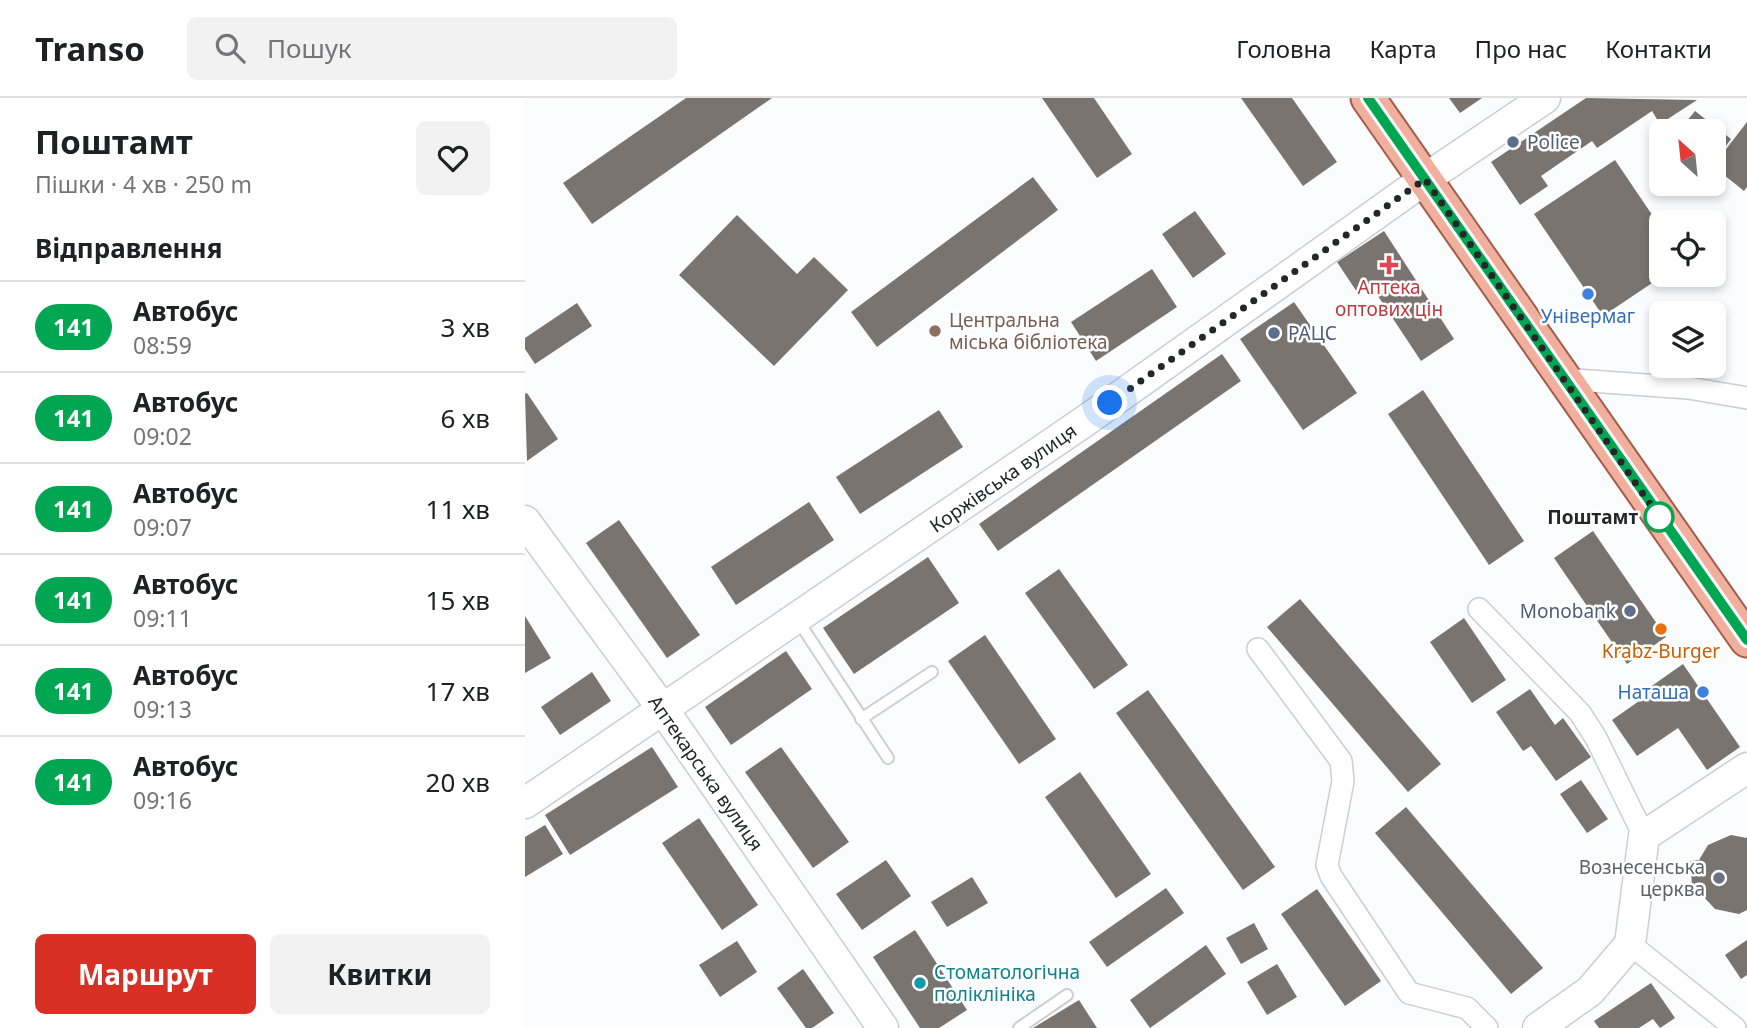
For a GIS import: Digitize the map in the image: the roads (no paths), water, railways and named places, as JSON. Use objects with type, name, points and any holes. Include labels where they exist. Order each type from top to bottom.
[{"type":"main road","points":[[1368,98],[1747,640]]},
{"type":"street","name":"Коржівська вулиця","points":[[525,803],[1088,419],[1425,179],[1545,98]]},
{"type":"street","points":[[1562,379],[1688,388],[1747,398]]},
{"type":"street","name":"Аптекарська вулиця","points":[[525,521],[662,708],[883,1028]]},
{"type":"street","points":[[1479,609],[1580,713],[1596,738],[1644,836],[1630,944],[1590,991],[1538,1028]]},
{"type":"street","points":[[1258,649],[1341,761],[1343,781],[1327,865],[1331,876],[1409,993],[1467,1008],[1487,1028]]},
{"type":"street","points":[[1644,836],[1747,768]]},
{"type":"street","points":[[1630,944],[1735,1028]]},
{"type":"lane","points":[[797,619],[888,758]]},
{"type":"lane","points":[[862,719],[932,672]]},
{"type":"lane","points":[[1019,1028],[1067,995]]},
{"type":"place","name":"Police","points":[[1513,142]]},
{"type":"place","name":"Аптека оптових цін","points":[[1389,265]]},
{"type":"place","name":"Універмаг","points":[[1588,294]]},
{"type":"place","name":"Центральна міська бібліотека","points":[[935,331]]},
{"type":"place","name":"РАЦС","points":[[1274,333]]},
{"type":"place","name":"Поштамт","points":[[1659,517]]},
{"type":"place","name":"Monobank","points":[[1630,611]]},
{"type":"place","name":"Krabz-Burger","points":[[1661,629]]},
{"type":"place","name":"Наташа","points":[[1703,692]]},
{"type":"place","name":"Вознесенська церква","points":[[1719,878]]},
{"type":"place","name":"Стоматологічна поліклініка","points":[[920,983]]}]
